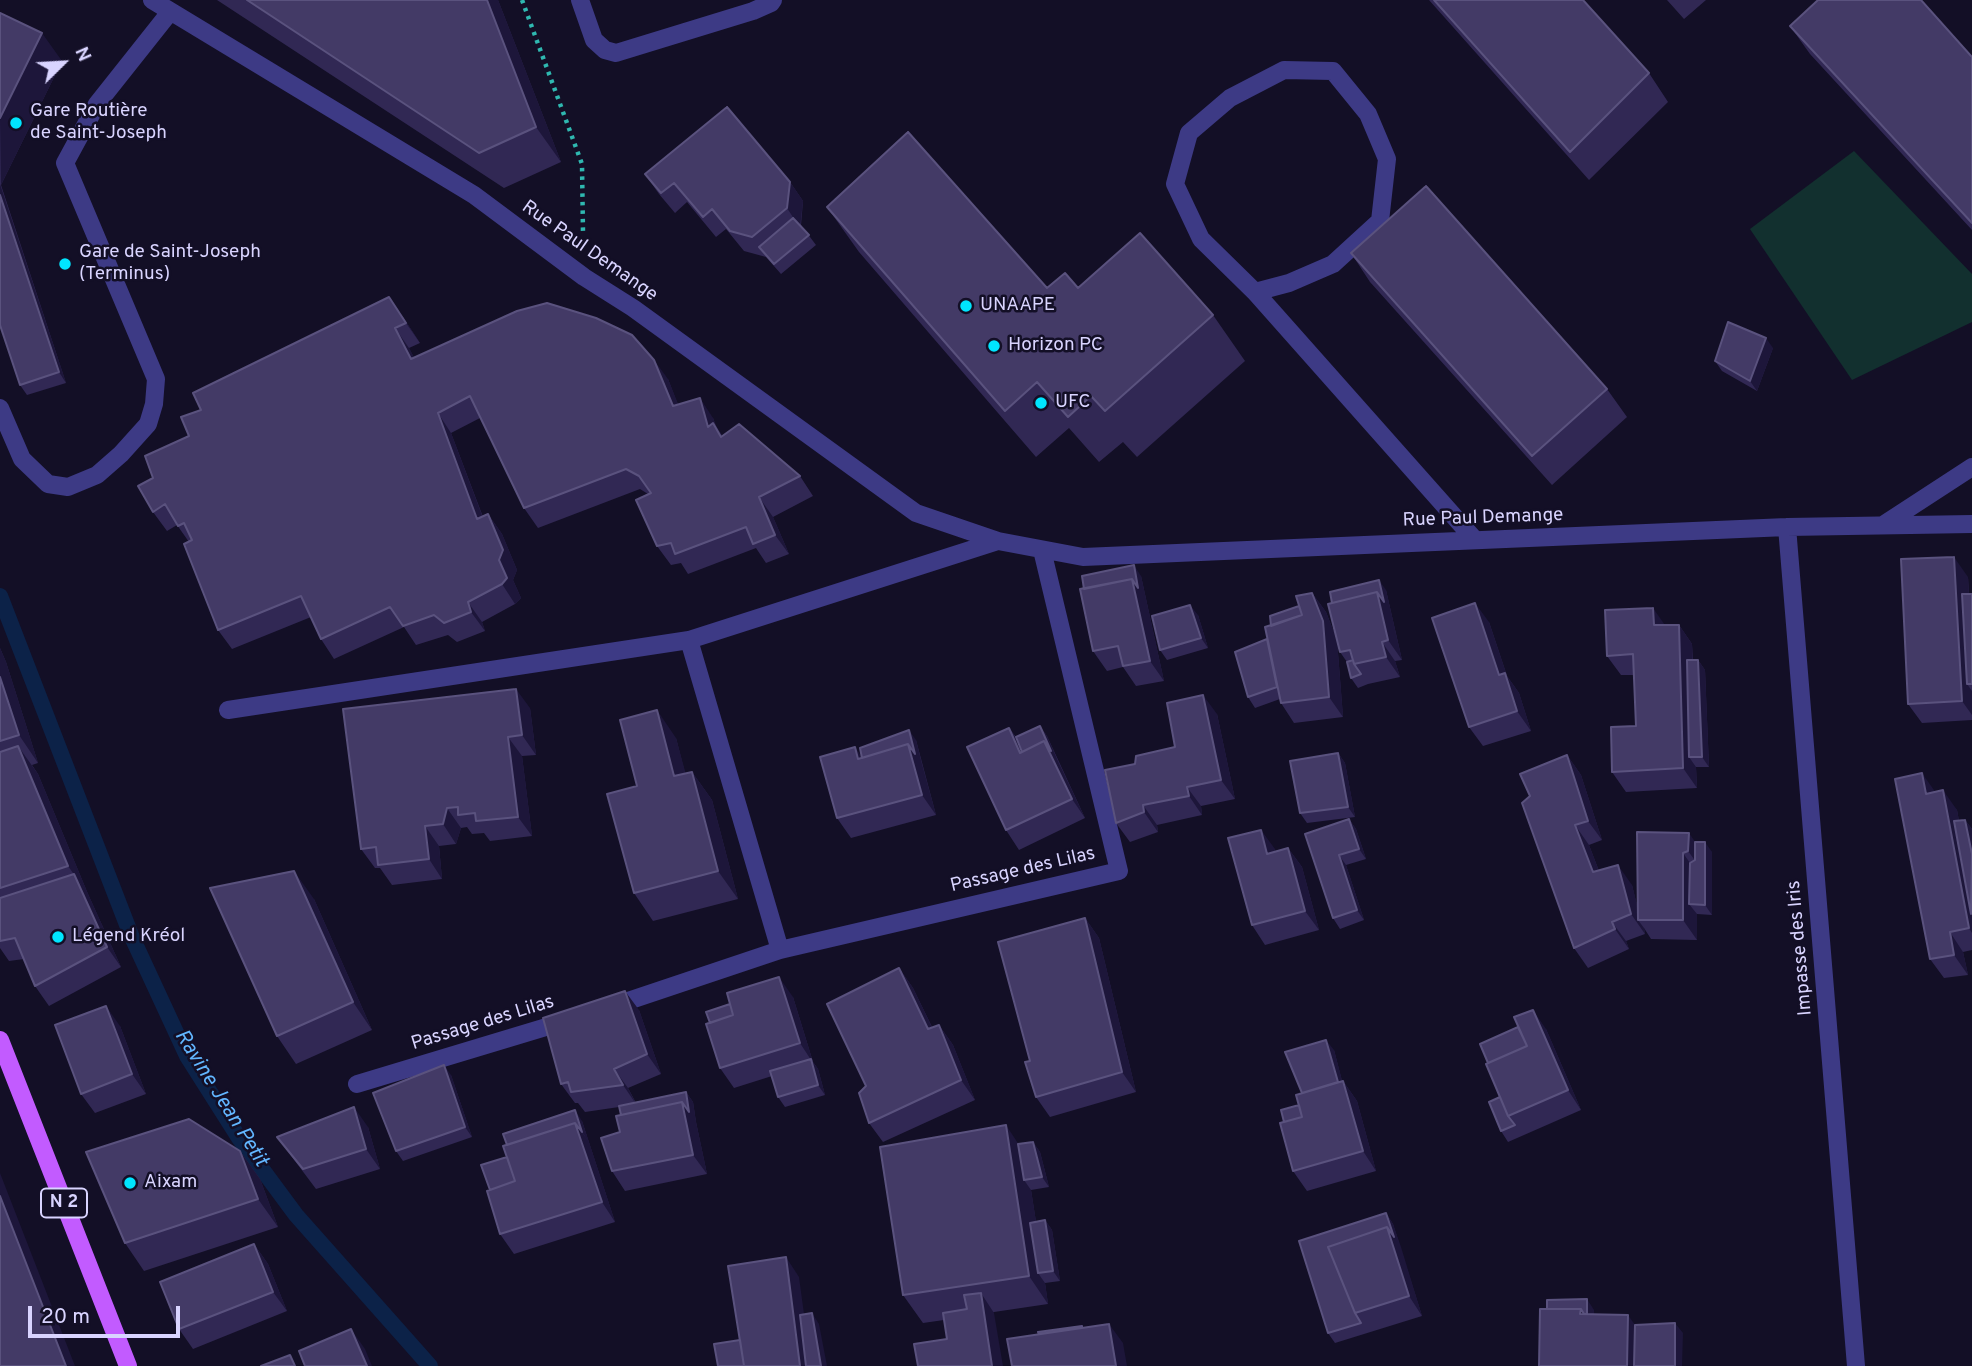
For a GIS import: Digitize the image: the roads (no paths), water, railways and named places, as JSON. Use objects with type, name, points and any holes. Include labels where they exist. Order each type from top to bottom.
[{"type":"main road","name":"N 2","points":[[0,1040],[128,1366]]},
{"type":"street","name":"Rue Paul Demange","points":[[152,0],[474,195],[584,277],[633,308],[916,513],[998,541],[1083,557],[1787,527],[1972,524]]},
{"type":"street","points":[[580,0],[594,40],[605,50],[616,54],[771,4],[773,0]]},
{"type":"street","points":[[0,408],[22,459],[48,484],[68,488],[97,475],[121,454],[148,424],[154,404],[156,379],[65,163],[97,104],[170,12]]},
{"type":"street","points":[[1255,292],[1333,264],[1380,221],[1387,159],[1368,114],[1333,71],[1284,70],[1230,98],[1189,133],[1175,184],[1201,239],[1255,292],[1475,540]]},
{"type":"street","points":[[1883,525],[1972,467]]},
{"type":"street","name":"Impasse des Iris","points":[[1787,527],[1856,1366]]},
{"type":"street","name":"Rue Paul Demange","points":[[228,710],[689,640],[998,541]]},
{"type":"street","name":"Passage des Lilas","points":[[357,1084],[584,1015],[780,950],[1119,871],[1042,550]]},
{"type":"street","points":[[689,640],[780,950]]},
{"type":"waterway","name":"Ravine Jean Petit","points":[[0,596],[131,935],[187,1056],[239,1138],[296,1215],[430,1366]]},
{"type":"place","name":"Gare Routière de Saint-Joseph","points":[[16,123]]},
{"type":"place","name":"Gare de Saint-Joseph (Terminus)","points":[[65,264]]},
{"type":"place","name":"UNAAPE","points":[[966,306]]},
{"type":"place","name":"Horizon PC","points":[[994,346]]},
{"type":"place","name":"UFC","points":[[1041,403]]},
{"type":"place","name":"Légend Kréol","points":[[58,937]]},
{"type":"place","name":"Aixam","points":[[130,1183]]}]
